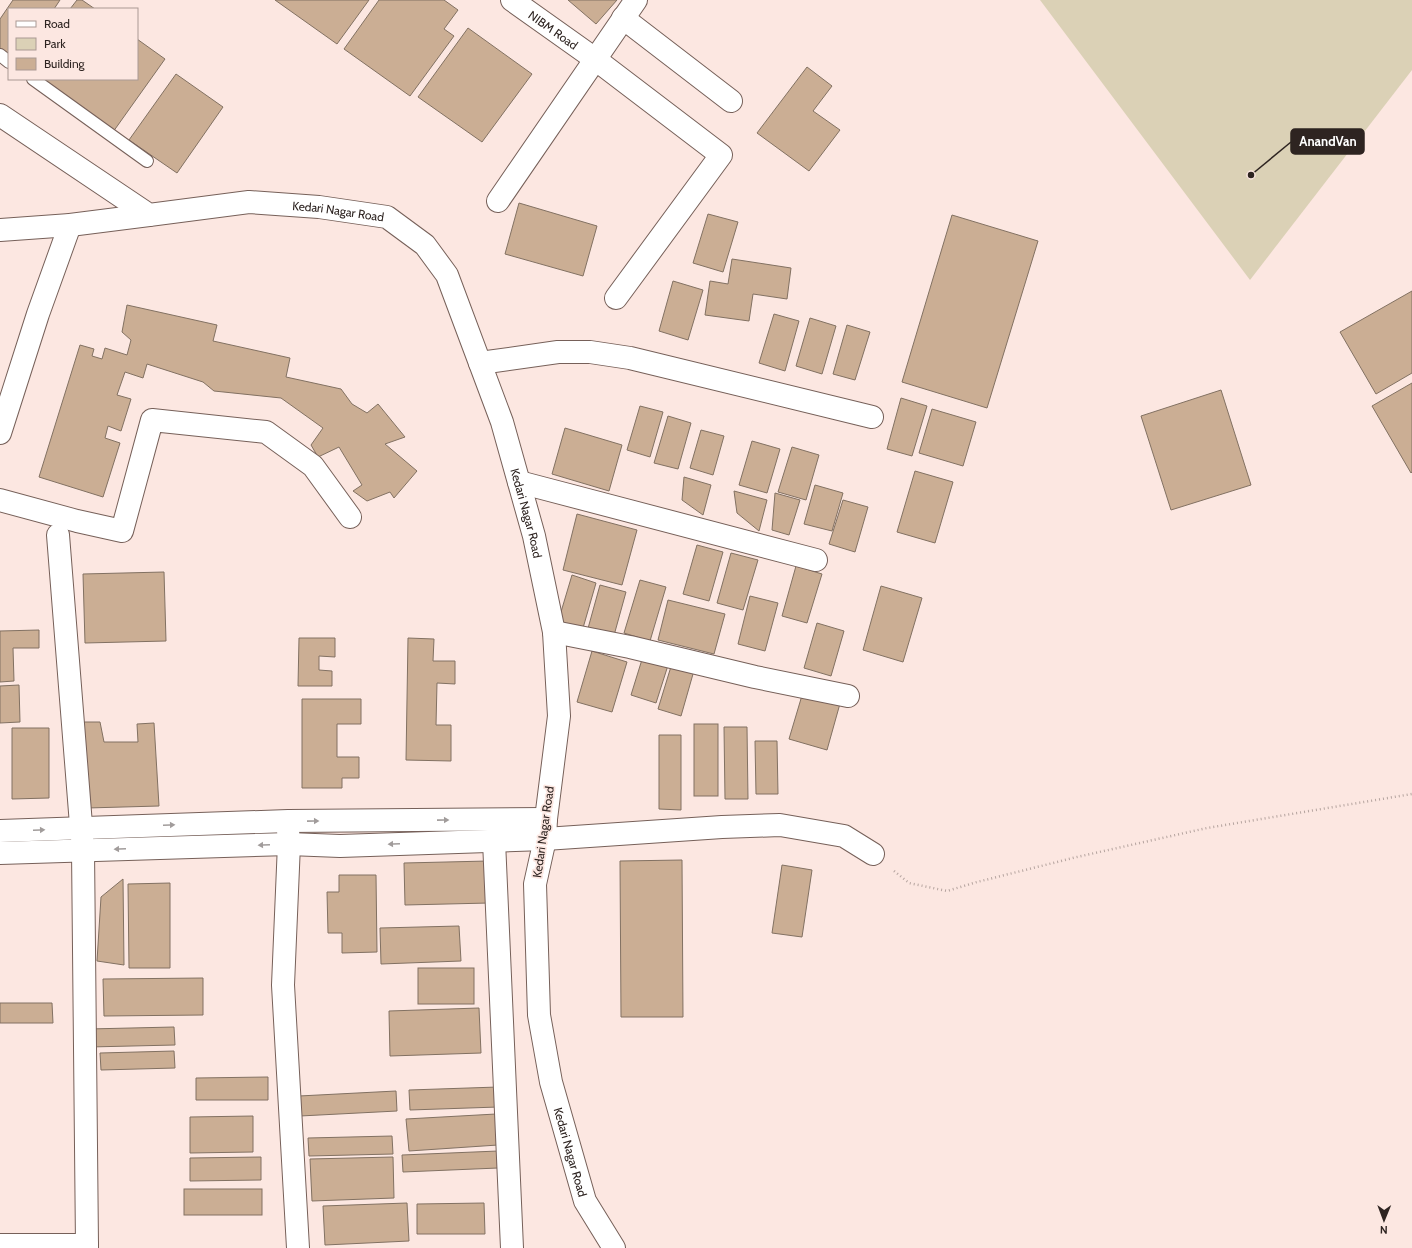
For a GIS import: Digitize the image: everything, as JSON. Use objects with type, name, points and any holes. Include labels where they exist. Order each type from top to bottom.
[{"type":"street","name":"NIBM Road","points":[[512,0],[595,59],[721,154],[616,298]]},
{"type":"street","points":[[498,200],[636,0]]},
{"type":"street","points":[[623,18],[731,101]]},
{"type":"street","points":[[0,114],[149,215]]},
{"type":"street","name":"Kedari Nagar Road","points":[[0,230],[70,225],[249,202],[319,207],[387,217],[425,245],[447,275],[502,422],[534,536],[554,632],[559,716],[545,829],[536,884],[539,1015],[551,1082],[585,1201],[614,1248]]},
{"type":"street","points":[[0,433],[38,314],[70,225]]},
{"type":"street","points":[[480,363],[558,352],[590,352],[630,358],[872,417]]},
{"type":"street","points":[[0,500],[77,521],[122,531],[152,420],[266,432],[313,466],[350,517]]},
{"type":"street","points":[[519,482],[816,560]]},
{"type":"street","points":[[0,1245],[87,1247],[83,850],[58,535]]},
{"type":"street","points":[[554,632],[630,646],[755,677],[848,696]]},
{"type":"street","points":[[288,821],[289,844],[283,985],[298,1248]]},
{"type":"street","points":[[0,831],[288,821],[545,829],[780,825],[844,836],[873,854]]},
{"type":"street","points":[[0,853],[289,844],[340,846],[494,841],[545,829]]},
{"type":"street","points":[[494,841],[512,1248]]},
{"type":"lane","points":[[0,55],[8,61]]},
{"type":"lane","points":[[34,80],[147,161]]},
{"type":"path","points":[[873,854],[909,883],[947,891],[1077,857],[1207,828],[1412,794]]},
{"type":"green space","points":[[1040,0],[1412,0],[1412,70],[1250,280]]},
{"type":"building","points":[[13,0],[60,0],[55,8],[8,8],[8,56],[0,51],[0,19]]},
{"type":"building","points":[[77,0],[82,0],[94,8],[71,8]]},
{"type":"building","points":[[275,0],[369,0],[337,44]]},
{"type":"building","points":[[379,0],[444,0],[458,10],[444,29],[454,36],[410,96],[344,49]]},
{"type":"building","points":[[568,0],[617,0],[596,24]]},
{"type":"building","points":[[468,28],[532,74],[482,142],[418,97]]},
{"type":"building","points":[[138,40],[165,59],[113,132],[40,80],[138,80]]},
{"type":"building","points":[[807,67],[832,86],[813,111],[840,130],[809,171],[757,133]]},
{"type":"building","points":[[176,74],[223,107],[177,173],[129,140]]},
{"type":"building","points":[[519,203],[597,226],[583,276],[505,254]]},
{"type":"building","points":[[708,214],[738,222],[723,272],[693,263]]},
{"type":"building","points":[[952,215],[1038,241],[987,408],[902,382]]},
{"type":"building","points":[[732,259],[791,268],[787,299],[753,294],[749,321],[705,315],[710,281],[728,284]]},
{"type":"building","points":[[673,281],[703,290],[688,340],[659,331]]},
{"type":"building","points":[[1412,291],[1412,373],[1376,394],[1340,332]]},
{"type":"building","points":[[127,305],[217,325],[213,341],[290,358],[286,377],[341,389],[352,404],[367,413],[378,404],[405,437],[385,444],[417,471],[394,498],[390,492],[367,501],[353,491],[362,485],[339,447],[318,457],[311,445],[323,428],[281,398],[214,391],[203,382],[147,364],[143,378],[125,372],[117,395],[131,399],[121,431],[108,426],[105,438],[120,443],[103,497],[39,477],[80,345],[94,349],[92,356],[102,359],[105,348],[127,355],[131,340],[122,332]]},
{"type":"building","points":[[774,314],[799,321],[785,371],[759,363]]},
{"type":"building","points":[[810,318],[836,326],[822,374],[796,366]]},
{"type":"building","points":[[847,325],[870,332],[855,380],[833,374]]},
{"type":"building","points":[[1412,383],[1412,472],[1411,473],[1372,406]]},
{"type":"building","points":[[1221,390],[1251,485],[1171,510],[1141,416]]},
{"type":"building","points":[[901,398],[927,406],[912,456],[887,449]]},
{"type":"building","points":[[640,406],[663,412],[650,457],[627,450]]},
{"type":"building","points":[[932,409],[976,422],[963,466],[919,453]]},
{"type":"building","points":[[668,416],[691,423],[678,469],[654,463]]},
{"type":"building","points":[[565,428],[622,445],[609,491],[552,474]]},
{"type":"building","points":[[701,430],[724,436],[713,475],[690,468]]},
{"type":"building","points":[[752,441],[780,449],[767,493],[739,485]]},
{"type":"building","points":[[792,447],[819,455],[806,500],[778,492]]},
{"type":"building","points":[[915,471],[953,482],[935,543],[897,532]]},
{"type":"building","points":[[684,477],[711,485],[703,515],[682,500]]},
{"type":"building","points":[[815,485],[843,493],[832,531],[804,524]]},
{"type":"building","points":[[734,491],[767,500],[759,531],[737,513]]},
{"type":"building","points":[[775,493],[800,500],[789,535],[772,530]]},
{"type":"building","points":[[843,500],[868,507],[855,552],[829,544]]},
{"type":"building","points":[[577,514],[637,530],[622,585],[563,570]]},
{"type":"building","points":[[697,545],[723,552],[709,601],[683,594]]},
{"type":"building","points":[[731,553],[758,560],[743,610],[717,603]]},
{"type":"building","points":[[796,566],[822,574],[807,623],[782,616]]},
{"type":"building","points":[[164,572],[166,641],[85,643],[83,574]]},
{"type":"building","points":[[572,575],[596,583],[583,628],[558,622]]},
{"type":"building","points":[[640,580],[666,587],[650,641],[624,633]]},
{"type":"building","points":[[600,585],[626,592],[613,639],[587,632]]},
{"type":"building","points":[[881,586],[922,598],[903,662],[863,650]]},
{"type":"building","points":[[750,596],[778,603],[765,651],[738,644]]},
{"type":"building","points":[[668,600],[725,614],[714,654],[658,640]]},
{"type":"building","points":[[817,623],[844,631],[831,676],[804,668]]},
{"type":"building","points":[[39,630],[39,648],[13,648],[14,681],[0,682],[0,631]]},
{"type":"building","points":[[299,638],[335,638],[335,657],[319,656],[319,670],[332,671],[332,686],[298,686]]},
{"type":"building","points":[[408,638],[434,639],[433,661],[455,661],[455,684],[437,683],[436,725],[451,725],[451,761],[406,760]]},
{"type":"building","points":[[592,651],[627,662],[612,712],[577,702]]},
{"type":"building","points":[[644,653],[670,659],[656,703],[631,695]]},
{"type":"building","points":[[673,660],[695,667],[681,716],[658,709]]},
{"type":"building","points":[[19,685],[20,722],[0,723],[0,686]]},
{"type":"building","points":[[803,692],[841,700],[827,750],[789,739]]},
{"type":"building","points":[[302,699],[361,699],[361,724],[337,724],[337,757],[359,757],[359,778],[342,778],[342,788],[302,788]]},
{"type":"building","points":[[84,722],[100,722],[104,742],[138,742],[137,724],[154,723],[159,806],[87,808]]},
{"type":"building","points":[[694,724],[718,724],[718,796],[694,796]]},
{"type":"building","points":[[724,727],[747,727],[748,799],[725,799]]},
{"type":"building","points":[[12,728],[49,728],[49,798],[12,799]]},
{"type":"building","points":[[659,735],[681,735],[681,810],[659,809]]},
{"type":"building","points":[[755,741],[777,741],[778,794],[756,794]]},
{"type":"building","points":[[682,860],[683,1017],[621,1017],[620,861]]},
{"type":"building","points":[[488,861],[489,903],[405,905],[404,863]]},
{"type":"building","points":[[782,865],[812,870],[802,937],[772,933]]},
{"type":"building","points":[[339,875],[376,875],[377,952],[342,953],[342,933],[328,933],[327,892],[339,892]]},
{"type":"building","points":[[123,879],[124,965],[97,961],[101,897]]},
{"type":"building","points":[[170,883],[170,968],[129,968],[128,884]]},
{"type":"building","points":[[459,926],[461,961],[381,964],[380,928]]},
{"type":"building","points":[[418,968],[474,968],[474,1004],[418,1004]]},
{"type":"building","points":[[203,978],[203,1015],[104,1016],[103,979]]},
{"type":"building","points":[[0,1003],[52,1003],[53,1023],[0,1023]]},
{"type":"building","points":[[479,1008],[481,1053],[390,1056],[389,1011]]},
{"type":"building","points":[[174,1027],[175,1045],[89,1047],[88,1029]]},
{"type":"building","points":[[174,1051],[175,1068],[101,1070],[100,1053]]},
{"type":"building","points":[[268,1077],[268,1100],[196,1100],[196,1078]]},
{"type":"building","points":[[498,1087],[498,1107],[410,1110],[409,1090]]},
{"type":"building","points":[[396,1091],[397,1111],[300,1116],[299,1096]]},
{"type":"building","points":[[496,1114],[498,1145],[409,1151],[406,1119]]},
{"type":"building","points":[[253,1116],[253,1152],[190,1153],[190,1117]]},
{"type":"building","points":[[392,1136],[393,1154],[309,1156],[308,1138]]},
{"type":"building","points":[[498,1151],[498,1168],[403,1172],[402,1155]]},
{"type":"building","points":[[261,1157],[261,1180],[190,1181],[190,1158]]},
{"type":"building","points":[[393,1157],[394,1198],[312,1201],[310,1159]]},
{"type":"building","points":[[184,1189],[262,1189],[262,1215],[184,1215]]},
{"type":"building","points":[[407,1203],[409,1241],[325,1245],[323,1206]]},
{"type":"building","points":[[484,1203],[485,1234],[417,1234],[417,1204]]},
{"type":"place","name":"AnandVan","points":[[1251,175]]}]
